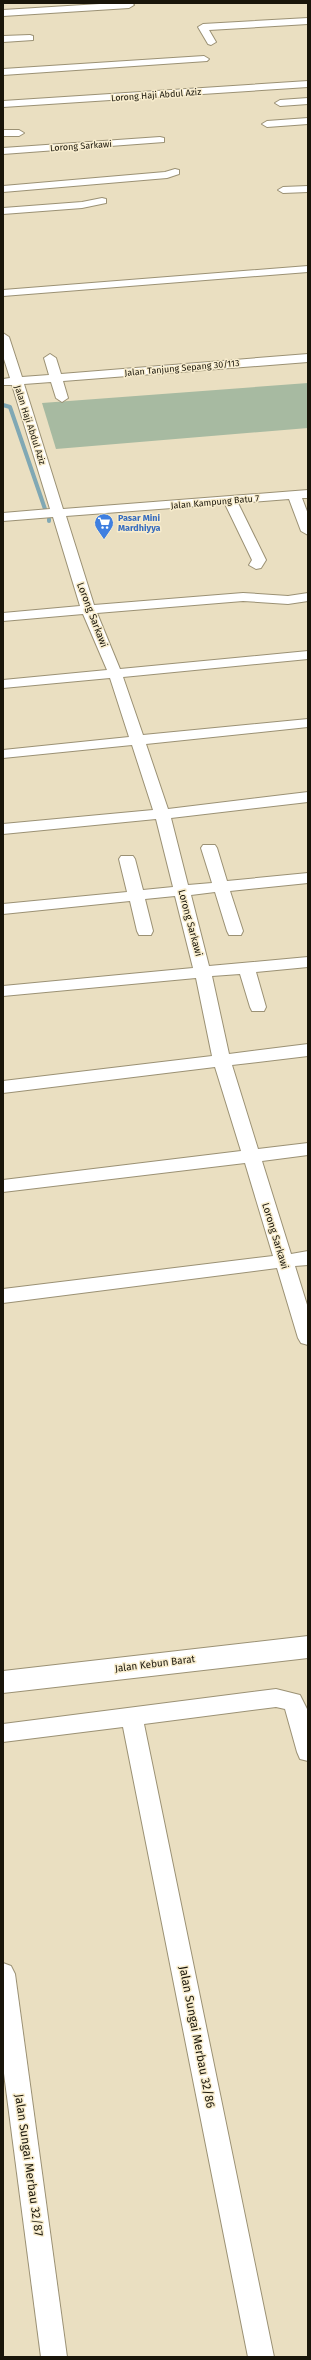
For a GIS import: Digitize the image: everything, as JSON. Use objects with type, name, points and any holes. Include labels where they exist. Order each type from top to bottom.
[{"type":"main road","name":"Jalan Kebun Barat","points":[[3,1682],[308,1647]]},
{"type":"street","points":[[3,12],[129,5]]},
{"type":"street","points":[[211,42],[203,27],[308,21]]},
{"type":"street","points":[[3,39],[30,38]]},
{"type":"street","points":[[3,72],[204,59]]},
{"type":"street","name":"Lorong Haji Abdul Aziz","points":[[3,104],[308,84]]},
{"type":"street","points":[[280,103],[308,101]]},
{"type":"street","points":[[267,124],[308,121]]},
{"type":"street","points":[[3,132],[19,133]]},
{"type":"street","name":"Lorong Sarkawi","points":[[3,151],[160,140]]},
{"type":"street","points":[[3,158],[68,154]]},
{"type":"street","points":[[3,189],[167,175],[175,172]]},
{"type":"street","points":[[284,190],[308,189]]},
{"type":"street","points":[[3,211],[82,205],[102,201]]},
{"type":"street","points":[[3,293],[308,270]]},
{"type":"street","name":"Jalan Haji Abdul Aziz","points":[[3,337],[9,381],[59,513]]},
{"type":"street","points":[[50,358],[62,398]]},
{"type":"street","name":"Jalan Tanjung Sepang 30/113","points":[[9,381],[308,358]]},
{"type":"street","name":"Jalan Kampung Batu 7","points":[[3,517],[308,494]]},
{"type":"street","points":[[294,495],[308,531]]},
{"type":"street","points":[[230,501],[259,560],[256,565]]},
{"type":"street","name":"Lorong Sarkawi","points":[[59,513],[88,609],[115,674],[162,814],[203,973],[222,1061],[308,1338]]},
{"type":"street","points":[[3,617],[243,597],[288,600],[308,597]]},
{"type":"street","points":[[3,684],[308,655]]},
{"type":"street","points":[[3,754],[308,724]]},
{"type":"street","points":[[3,829],[162,814],[308,797]]},
{"type":"street","points":[[209,848],[235,931]]},
{"type":"street","points":[[127,859],[145,931]]},
{"type":"street","points":[[3,909],[308,878]]},
{"type":"street","points":[[3,991],[308,962]]},
{"type":"street","points":[[247,969],[258,1007]]},
{"type":"street","points":[[3,1086],[308,1050]]},
{"type":"street","points":[[3,1186],[223,1161],[250,1155],[308,1149]]},
{"type":"street","points":[[3,1296],[308,1258]]},
{"type":"street","points":[[3,1733],[132,1717],[257,1699],[276,1698],[292,1701],[299,1715],[308,1752]]},
{"type":"street","name":"Jalan Sungai Merbau 32/86","points":[[132,1717],[261,2357]]},
{"type":"street","name":"Jalan Sungai Merbau 32/87","points":[[3,1974],[54,2357]]},
{"type":"green space","points":[[308,383],[308,428],[56,449],[42,403]]},
{"type":"waterway","points":[[3,405],[10,407],[45,509]]},
{"type":"place","name":"Pasar Mini Mardhiyya","points":[[104,540]]}]
